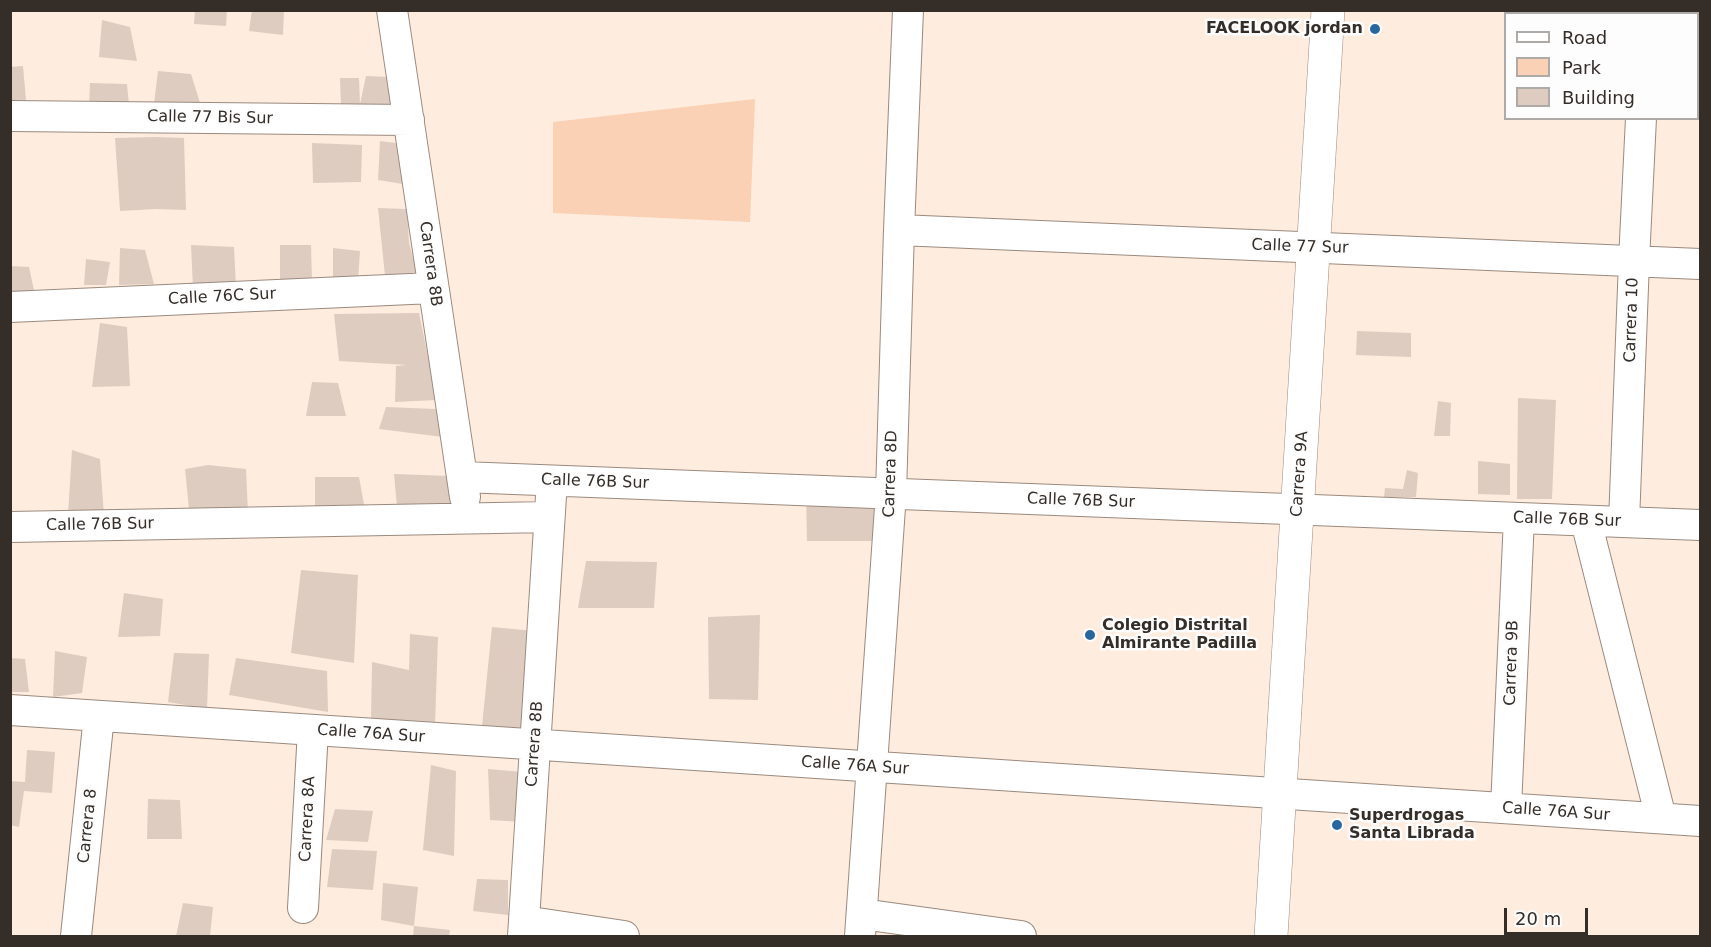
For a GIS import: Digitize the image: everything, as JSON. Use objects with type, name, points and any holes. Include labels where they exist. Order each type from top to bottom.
[{"type":"street","name":"Carrera 8B","points":[[392,10],[468,518]]},
{"type":"street","name":"Carrera 8D","points":[[861,925],[891,493],[908,10]]},
{"type":"street","name":"Carrera 9A","points":[[1270,936],[1329,10]]},
{"type":"street","name":"Calle 77 Bis Sur","points":[[10,116],[408,120]]},
{"type":"street","name":"Carrera 10","points":[[1624,522],[1641,120]]},
{"type":"street","name":"Calle 77 Sur","points":[[899,230],[1701,264]]},
{"type":"street","name":"Calle 76C Sur","points":[[10,307],[433,288]]},
{"type":"street","name":"Calle 76B Sur","points":[[462,477],[1701,525]]},
{"type":"street","name":"Carrera 8B","points":[[524,929],[552,480]]},
{"type":"street","name":"Calle 76B Sur","points":[[10,527],[549,517]]},
{"type":"street","name":"Carrera 9B","points":[[1506,808],[1519,518]]},
{"type":"street","points":[[1586,521],[1661,818]]},
{"type":"street","name":"Calle 76A Sur","points":[[10,710],[1701,821]]},
{"type":"street","name":"Carrera 8","points":[[76,936],[99,716]]},
{"type":"street","name":"Carrera 8A","points":[[303,908],[313,730]]},
{"type":"street","points":[[861,925],[1021,936]]},
{"type":"street","points":[[524,929],[624,936]]},
{"type":"green space","points":[[755,99],[750,222],[553,213],[553,122]]},
{"type":"building","points":[[195,10],[227,10],[226,26],[194,24]]},
{"type":"building","points":[[252,10],[284,10],[283,35],[249,31]]},
{"type":"building","points":[[1680,10],[1700,10],[1700,85],[1699,12],[1680,12]]},
{"type":"building","points":[[102,20],[130,27],[137,61],[99,57]]},
{"type":"building","points":[[23,66],[26,100],[10,101],[10,67]]},
{"type":"building","points":[[158,71],[191,74],[201,106],[154,104]]},
{"type":"building","points":[[366,76],[390,77],[393,105],[341,105],[340,78],[359,78],[360,104]]},
{"type":"building","points":[[90,83],[127,84],[129,105],[89,105]]},
{"type":"building","points":[[115,138],[184,138],[186,210],[120,211]]},
{"type":"building","points":[[380,141],[404,144],[409,185],[378,180]]},
{"type":"building","points":[[312,143],[362,145],[361,182],[313,183]]},
{"type":"building","points":[[378,208],[407,209],[409,243],[418,276],[385,276]]},
{"type":"building","points":[[191,245],[234,247],[236,287],[193,289]]},
{"type":"building","points":[[280,245],[311,245],[312,282],[280,279]]},
{"type":"building","points":[[120,248],[145,250],[154,284],[119,285]]},
{"type":"building","points":[[333,248],[360,251],[358,280],[333,279]]},
{"type":"building","points":[[86,259],[110,262],[106,285],[84,285]]},
{"type":"building","points":[[10,266],[29,267],[35,295],[10,295]]},
{"type":"building","points":[[419,313],[437,400],[395,402],[396,366],[407,365],[339,361],[334,314]]},
{"type":"building","points":[[100,323],[127,327],[130,386],[92,387]]},
{"type":"building","points":[[1357,331],[1411,333],[1411,357],[1356,355]]},
{"type":"building","points":[[312,382],[338,383],[346,416],[306,416]]},
{"type":"building","points":[[1518,398],[1556,400],[1552,499],[1517,499]]},
{"type":"building","points":[[1438,401],[1451,403],[1450,436],[1434,436]]},
{"type":"building","points":[[386,407],[436,409],[443,437],[379,429]]},
{"type":"building","points":[[72,450],[100,459],[104,516],[68,514]]},
{"type":"building","points":[[1478,461],[1510,464],[1510,495],[1478,494]]},
{"type":"building","points":[[208,465],[246,469],[248,513],[189,509],[185,469]]},
{"type":"building","points":[[1407,470],[1418,473],[1416,497],[1384,497],[1385,488],[1403,489]]},
{"type":"building","points":[[394,474],[450,476],[456,511],[397,507]]},
{"type":"building","points":[[315,477],[359,477],[365,510],[315,510]]},
{"type":"building","points":[[806,496],[880,505],[880,541],[807,541]]},
{"type":"building","points":[[586,561],[657,562],[654,608],[578,608]]},
{"type":"building","points":[[301,570],[358,575],[354,663],[291,653]]},
{"type":"building","points":[[124,593],[163,599],[160,636],[118,637]]},
{"type":"building","points":[[760,615],[758,700],[709,699],[708,617]]},
{"type":"building","points":[[492,627],[534,631],[526,728],[482,726]]},
{"type":"building","points":[[410,634],[438,637],[435,725],[371,719],[372,662],[409,670]]},
{"type":"building","points":[[55,651],[87,657],[82,693],[53,697]]},
{"type":"building","points":[[174,653],[209,654],[207,709],[168,702]]},
{"type":"building","points":[[10,658],[25,659],[29,692],[10,692]]},
{"type":"building","points":[[236,658],[327,671],[328,712],[229,695]]},
{"type":"building","points":[[27,750],[55,752],[52,793],[24,791],[19,827],[10,825],[10,781],[25,782]]},
{"type":"building","points":[[431,765],[456,771],[454,856],[423,850]]},
{"type":"building","points":[[488,769],[523,772],[521,822],[490,820]]},
{"type":"building","points":[[148,799],[180,800],[182,839],[147,839]]},
{"type":"building","points":[[335,809],[373,811],[368,842],[326,840]]},
{"type":"building","points":[[332,849],[377,851],[373,890],[327,887]]},
{"type":"building","points":[[477,879],[508,880],[508,915],[473,911]]},
{"type":"building","points":[[383,883],[418,887],[414,926],[381,920]]},
{"type":"building","points":[[183,903],[213,907],[210,936],[176,936]]},
{"type":"building","points":[[414,926],[450,930],[449,936],[413,936]]},
{"type":"place","name":"FACELOOK jordan","points":[[1375,29]]},
{"type":"place","name":"Colegio Distrital Almirante Padilla","points":[[1090,635]]},
{"type":"place","name":"Superdrogas Santa Librada","points":[[1337,825]]}]
